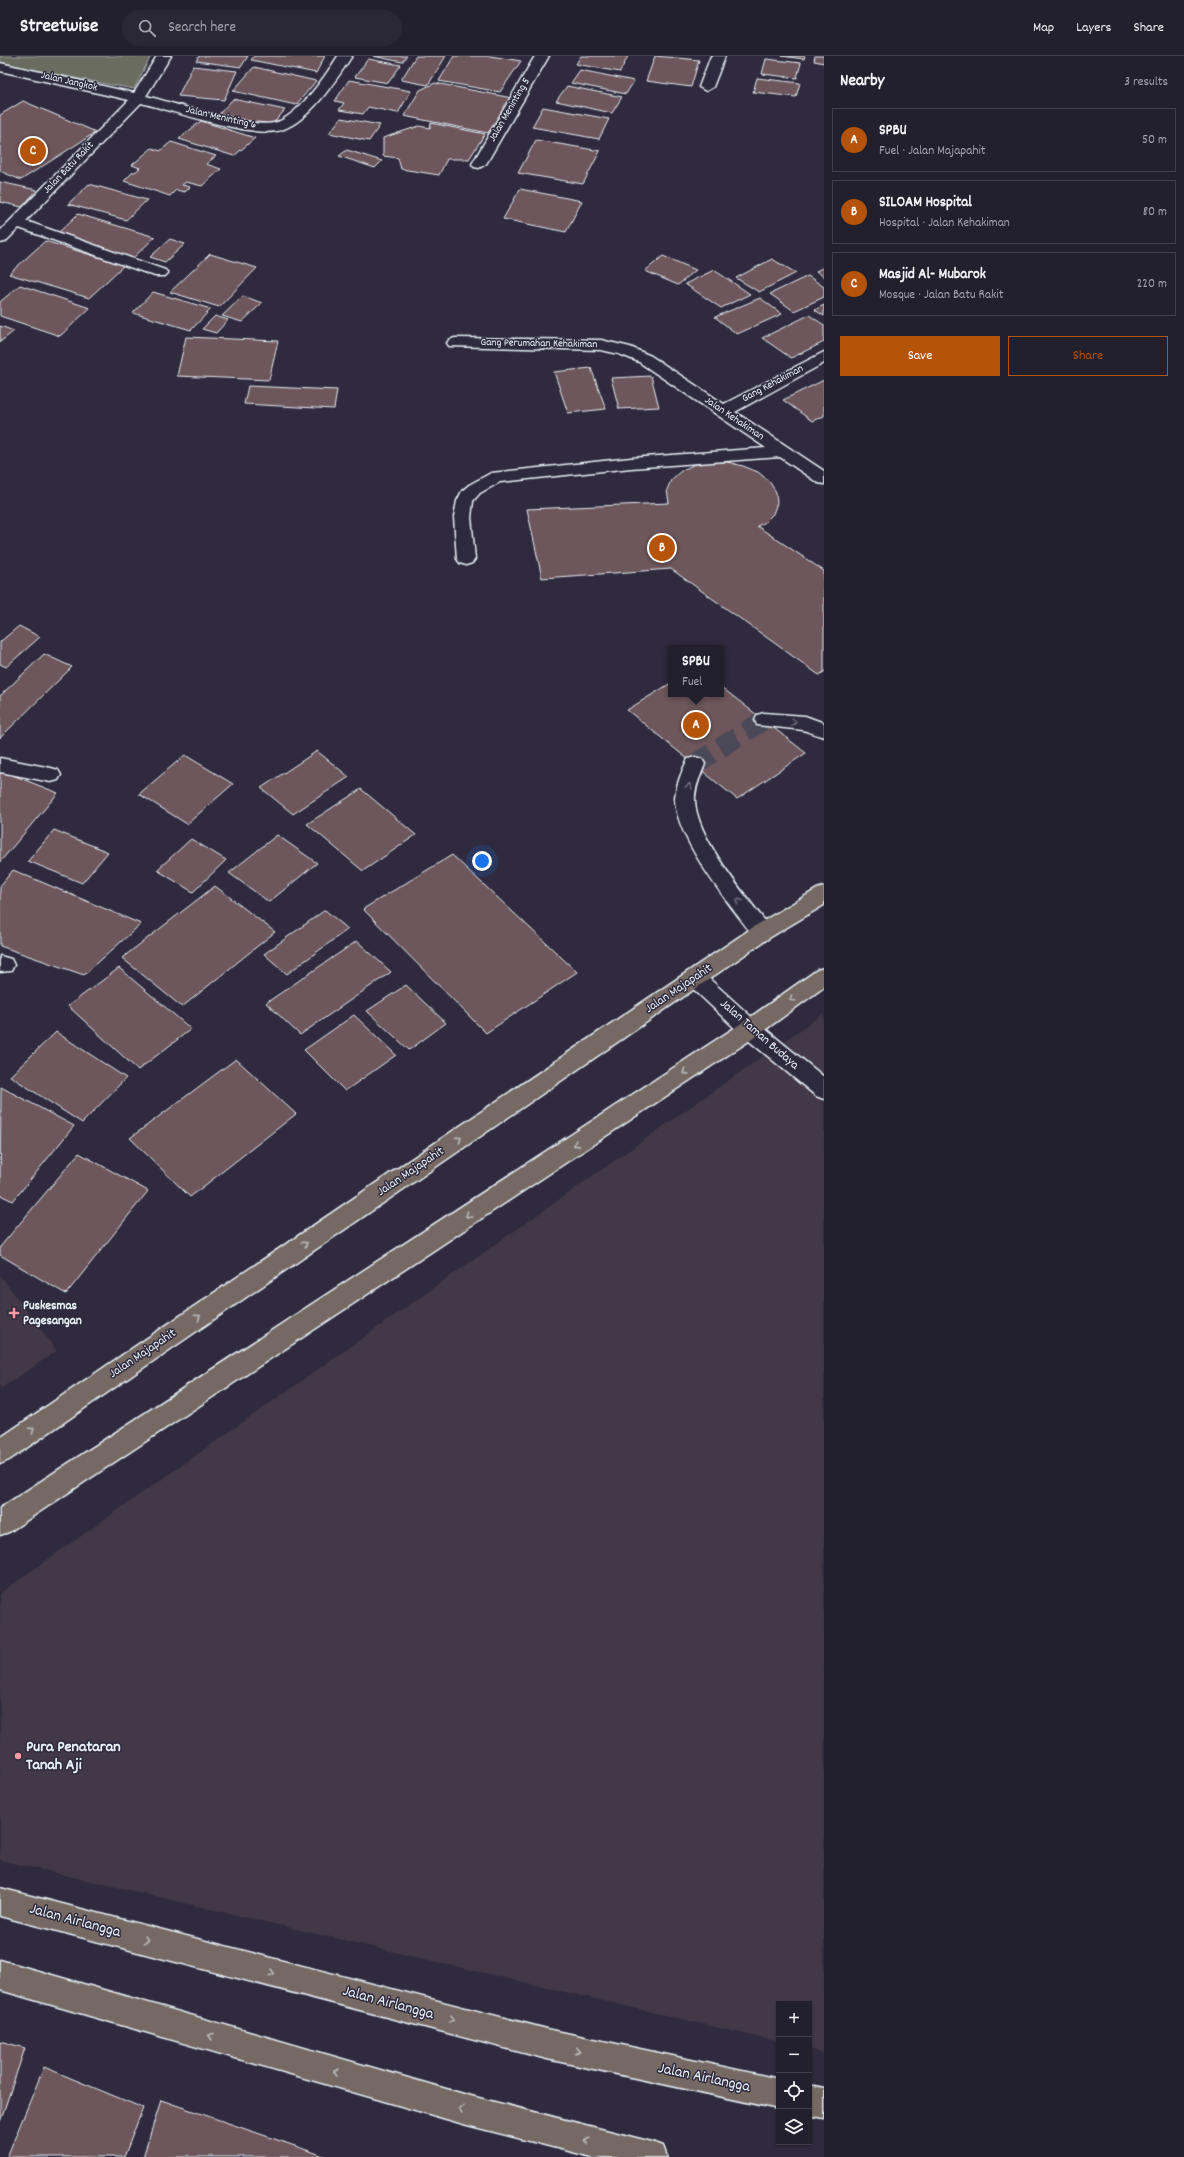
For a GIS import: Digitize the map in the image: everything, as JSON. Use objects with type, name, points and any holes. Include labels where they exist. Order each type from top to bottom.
[{"type":"main road","name":"Jalan Majapahit","points":[[0,1452],[762,932],[824,895]]},
{"type":"main road","points":[[0,1523],[750,1029],[824,976]]},
{"type":"main road","name":"Jalan Airlangga","points":[[0,1902],[547,2044],[776,2093]]},
{"type":"main road","points":[[0,1975],[467,2110],[652,2157]]},
{"type":"main road","points":[[812,2101],[824,2103]]},
{"type":"street","name":"Jalan Batu Rakit","points":[[0,239],[138,98],[164,56]]},
{"type":"street","name":"Jalan Meninting 6","points":[[138,98],[250,126],[276,128],[289,123],[333,76],[344,56]]},
{"type":"street","name":"Jalan Meninting 5","points":[[479,164],[542,56]]},
{"type":"street","points":[[706,87],[718,56]]},
{"type":"street","name":"Jalan Jangkok","points":[[0,67],[138,98]]},
{"type":"street","points":[[16,222],[160,273]]},
{"type":"street","name":"Gang Perumahan Kehakiman","points":[[455,343],[601,345],[624,350],[645,359]]},
{"type":"street","name":"Gang Kehakiman","points":[[722,412],[824,357]]},
{"type":"street","name":"Jalan Kehakiman","points":[[645,359],[722,412],[824,478]]},
{"type":"street","points":[[466,559],[463,508],[468,496],[479,486],[497,477],[631,463],[783,452]]},
{"type":"street","points":[[764,720],[805,723],[824,730]]},
{"type":"street","points":[[695,764],[686,799],[688,819],[712,864],[762,932]]},
{"type":"street","points":[[0,765],[51,775]]},
{"type":"street","name":"Jalan Taman Budaya","points":[[695,978],[750,1029],[824,1090]]},
{"type":"shaded area","points":[[824,1013],[824,2053],[812,2050],[812,2001],[776,2001],[776,2041],[0,1860],[0,1593]]},
{"type":"shaded area","name":"Puskesmas Pagesangan","points":[[0,1275],[57,1351],[0,1389]]},
{"type":"green space","points":[[0,56],[151,56],[134,89],[0,64]]},
{"type":"building","points":[[199,56],[248,56],[241,67],[196,61]]},
{"type":"building","points":[[254,56],[325,56],[316,73],[251,60]]},
{"type":"building","points":[[373,56],[407,56],[402,62]]},
{"type":"building","points":[[416,56],[446,56],[428,85],[401,80]]},
{"type":"building","points":[[454,56],[490,56],[521,61],[500,92],[439,81]]},
{"type":"building","points":[[581,56],[628,56],[620,72],[576,64]]},
{"type":"building","points":[[655,56],[699,60],[691,87],[646,81]]},
{"type":"building","points":[[781,56],[805,56],[804,59]]},
{"type":"building","points":[[815,56],[824,56],[824,63],[814,61]]},
{"type":"building","points":[[368,59],[401,65],[388,83],[355,77]]},
{"type":"building","points":[[766,59],[801,63],[797,78],[762,74]]},
{"type":"building","points":[[193,66],[237,71],[224,100],[178,96]]},
{"type":"building","points":[[254,67],[316,81],[296,105],[233,91]]},
{"type":"building","points":[[580,70],[634,81],[626,94],[571,83]]},
{"type":"building","points":[[757,78],[800,83],[796,97],[753,92]]},
{"type":"building","points":[[349,80],[411,91],[398,113],[368,107],[363,114],[339,110],[344,103],[335,101]]},
{"type":"building","points":[[435,83],[512,98],[488,133],[404,116],[420,90]]},
{"type":"building","points":[[567,86],[622,97],[612,113],[556,101]]},
{"type":"building","points":[[233,99],[285,110],[271,126],[219,114]]},
{"type":"building","points":[[23,101],[96,132],[21,180],[0,171],[0,115]]},
{"type":"building","points":[[543,107],[609,119],[599,139],[532,127]]},
{"type":"building","points":[[341,118],[380,125],[369,141],[329,133]]},
{"type":"building","points":[[201,121],[255,138],[234,156],[179,139]]},
{"type":"building","points":[[431,123],[485,134],[469,159],[447,159],[439,175],[401,169],[398,158],[383,156],[383,138],[419,126],[430,128]]},
{"type":"building","points":[[536,140],[600,151],[583,184],[518,173]]},
{"type":"building","points":[[171,142],[216,156],[206,164],[221,169],[202,186],[186,182],[182,185],[190,187],[185,192],[176,190],[170,196],[124,181],[133,172],[140,168],[132,165],[152,148],[160,151]]},
{"type":"building","points":[[347,150],[382,161],[375,168],[339,156]]},
{"type":"building","points":[[0,182],[37,190],[22,207],[0,202]]},
{"type":"building","points":[[89,184],[147,200],[126,220],[68,204]]},
{"type":"building","points":[[520,189],[582,201],[566,232],[503,219]]},
{"type":"building","points":[[78,214],[155,237],[132,259],[55,236]]},
{"type":"building","points":[[170,239],[185,244],[165,262],[150,257]]},
{"type":"building","points":[[45,241],[124,265],[89,298],[9,274]]},
{"type":"building","points":[[210,254],[257,268],[219,307],[170,292]]},
{"type":"building","points":[[663,256],[696,270],[678,285],[645,271]]},
{"type":"building","points":[[772,259],[796,273],[759,292],[736,278]]},
{"type":"building","points":[[824,267],[824,277],[816,271]]},
{"type":"building","points":[[714,270],[750,294],[721,308],[685,284]]},
{"type":"building","points":[[808,276],[824,287],[824,297],[794,311],[770,294]]},
{"type":"building","points":[[20,285],[90,308],[60,336],[0,316],[0,302]]},
{"type":"building","points":[[153,292],[211,309],[191,330],[133,313]]},
{"type":"building","points":[[243,296],[262,303],[242,322],[222,316]]},
{"type":"building","points":[[760,298],[782,314],[737,334],[715,317]]},
{"type":"building","points":[[824,305],[824,316],[815,310]]},
{"type":"building","points":[[809,315],[824,325],[824,342],[791,358],[762,338]]},
{"type":"building","points":[[215,316],[228,320],[216,333],[202,329]]},
{"type":"building","points":[[0,326],[14,331],[0,342]]},
{"type":"building","points":[[186,337],[278,341],[269,380],[177,376]]},
{"type":"building","points":[[591,368],[606,409],[568,413],[554,372]]},
{"type":"building","points":[[651,376],[659,407],[619,409],[611,378]]},
{"type":"building","points":[[824,380],[824,416],[812,421],[783,400]]},
{"type":"building","points":[[248,386],[337,390],[334,409],[244,404]]},
{"type":"building","points":[[710,462],[727,462],[743,466],[758,472],[769,481],[776,492],[777,503],[773,514],[764,523],[757,526],[824,571],[824,672],[819,675],[671,569],[542,578],[527,509],[669,503],[667,490],[671,480],[681,471],[693,465]]},
{"type":"building","points":[[19,626],[40,637],[6,667],[0,664],[0,642]]},
{"type":"building","points":[[44,654],[72,667],[0,738],[0,696]]},
{"type":"building","points":[[668,685],[668,697],[724,697],[724,689],[806,753],[737,799],[627,710]]},
{"type":"building","points":[[317,751],[349,777],[293,814],[261,788]]},
{"type":"building","points":[[185,755],[233,784],[187,824],[139,794]]},
{"type":"building","points":[[2,771],[58,793],[0,862],[0,773]]},
{"type":"building","points":[[361,789],[416,835],[363,871],[307,824]]},
{"type":"building","points":[[54,830],[108,852],[82,883],[28,861]]},
{"type":"building","points":[[277,835],[317,863],[269,902],[229,873]]},
{"type":"building","points":[[191,839],[226,860],[193,892],[157,870]]},
{"type":"building","points":[[452,855],[577,972],[486,1033],[363,909]]},
{"type":"building","points":[[13,870],[141,924],[84,975],[0,946],[0,886]]},
{"type":"building","points":[[215,886],[275,932],[182,1007],[122,958]]},
{"type":"building","points":[[325,910],[348,929],[287,974],[264,954]]},
{"type":"building","points":[[357,941],[391,972],[300,1035],[266,1003]]},
{"type":"building","points":[[119,968],[191,1029],[138,1070],[68,1006]]},
{"type":"building","points":[[406,985],[446,1023],[409,1050],[367,1011]]},
{"type":"building","points":[[354,1015],[396,1055],[345,1091],[304,1050]]},
{"type":"building","points":[[56,1032],[126,1078],[82,1123],[10,1076]]},
{"type":"building","points":[[236,1059],[296,1114],[190,1197],[130,1138]]},
{"type":"building","points":[[1,1087],[74,1126],[13,1201],[0,1195]]},
{"type":"building","points":[[79,1153],[148,1191],[66,1294],[0,1255],[0,1247]]},
{"type":"building","points":[[0,2041],[25,2048],[0,2122]]},
{"type":"building","points":[[44,2067],[143,2108],[124,2157],[7,2157]]},
{"type":"building","points":[[161,2100],[327,2157],[143,2157]]},
{"type":"tunnel","points":[[695,764],[764,720]]},
{"type":"place","name":"Masjid Al- Mubarok","points":[[33,151]]},
{"type":"place","name":"SILOAM Hospital","points":[[662,548]]},
{"type":"place","name":"SPBU","points":[[696,725]]},
{"type":"place","name":"Puskesmas Pagesangan","points":[[14,1313]]},
{"type":"place","name":"Pura Penataran Tanah Aji","points":[[18,1756]]}]
